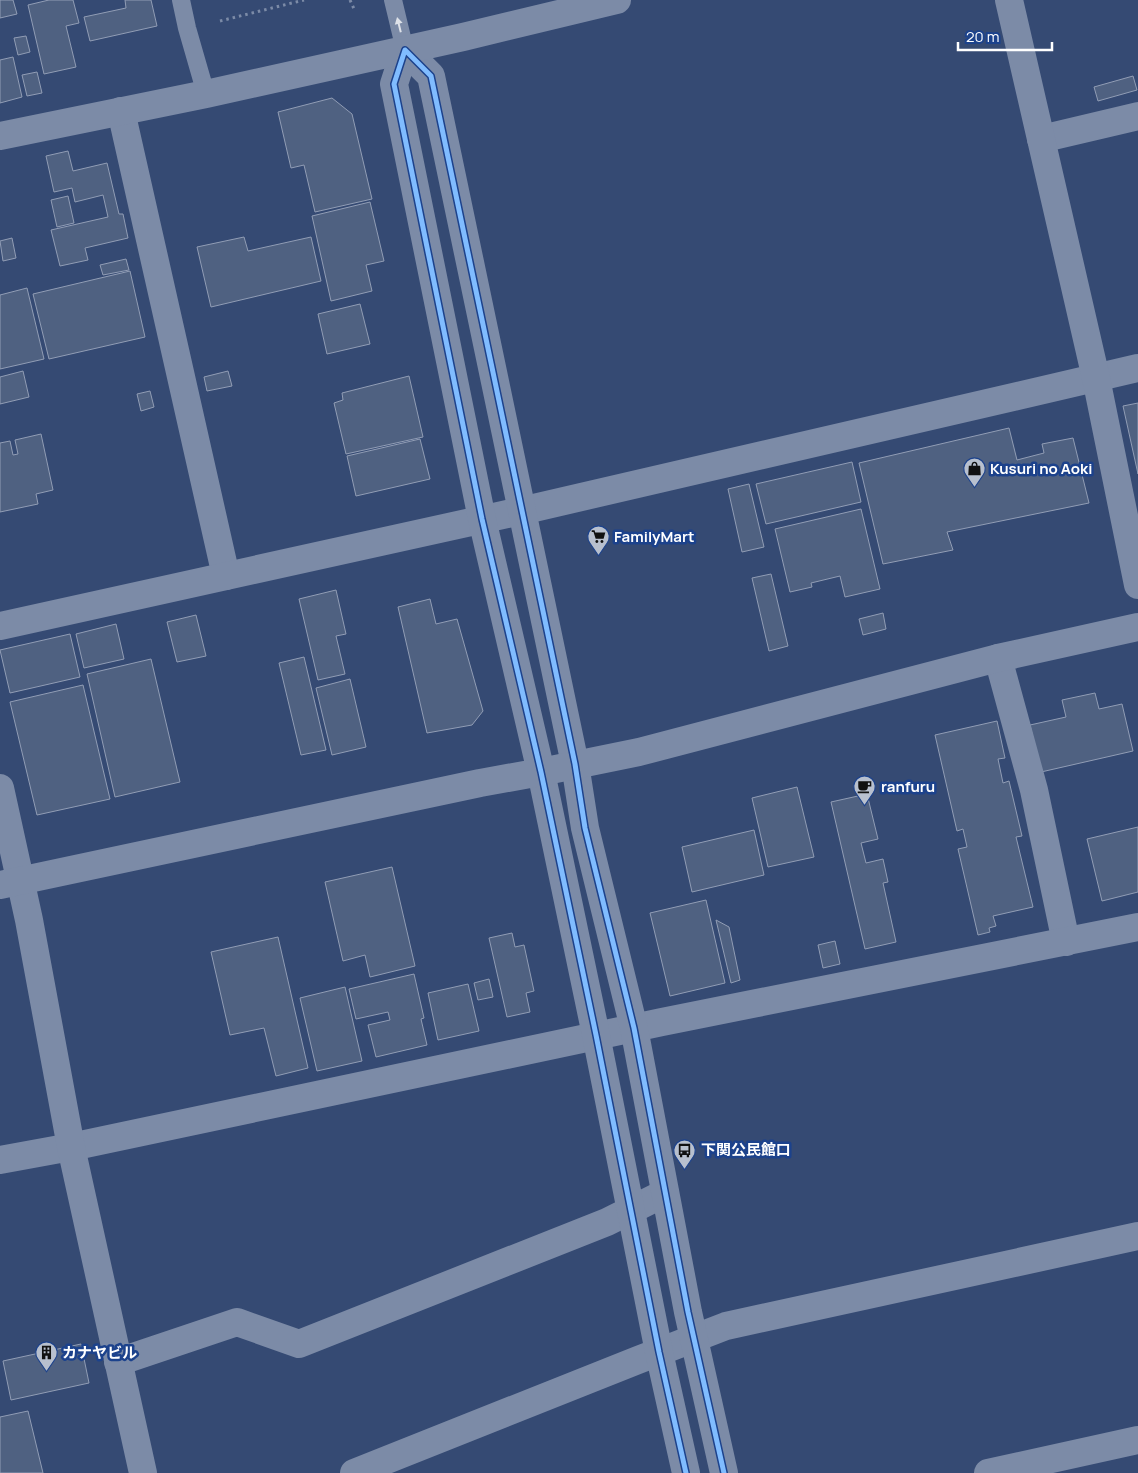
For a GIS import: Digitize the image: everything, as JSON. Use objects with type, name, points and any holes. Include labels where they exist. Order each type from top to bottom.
[{"type":"street","points":[[1009,0],[1096,378],[1138,585]]},
{"type":"street","points":[[0,136],[206,94],[405,50],[603,2]]},
{"type":"street","points":[[405,50],[431,76],[575,764],[586,828],[634,1028],[694,1338],[724,1473]]},
{"type":"street","points":[[405,50],[394,84],[482,519],[541,772],[659,1352],[686,1473]]},
{"type":"street","points":[[121,111],[226,576]]},
{"type":"street","points":[[1040,139],[1138,116]]},
{"type":"street","points":[[0,626],[521,511],[1138,368]]},
{"type":"street","points":[[10,882],[471,785],[639,752],[998,658],[1138,626]]},
{"type":"street","points":[[998,658],[1034,790],[1066,942]]},
{"type":"street","points":[[0,788],[10,882],[71,1146],[143,1473]]},
{"type":"street","points":[[0,1160],[634,1028],[1138,927]]},
{"type":"street","points":[[118,1362],[237,1322],[299,1344],[598,1226],[665,1193]]},
{"type":"street","points":[[354,1473],[726,1326],[1138,1236]]},
{"type":"street","points":[[988,1473],[1138,1440]]},
{"type":"lane","points":[[181,0],[206,94]]},
{"type":"lane","points":[[193,0],[206,94]]},
{"type":"lane","points":[[394,0],[405,50]]},
{"type":"path","points":[[220,21],[304,0]]},
{"type":"path","points":[[350,0],[354,9]]},
{"type":"building","points":[[0,0],[13,0],[17,14],[0,18]]},
{"type":"building","points":[[49,0],[73,0],[79,23],[66,26],[76,67],[44,74],[28,5]]},
{"type":"building","points":[[125,0],[151,0],[157,26],[90,41],[84,17],[126,8]]},
{"type":"building","points":[[26,36],[30,52],[18,55],[14,38]]},
{"type":"building","points":[[13,57],[22,97],[0,103],[0,60]]},
{"type":"building","points":[[37,72],[42,93],[27,96],[22,75]]},
{"type":"building","points":[[1133,76],[1137,90],[1098,101],[1094,87]]},
{"type":"building","points":[[332,98],[352,114],[372,199],[315,212],[304,165],[291,168],[278,112]]},
{"type":"building","points":[[68,151],[73,171],[107,163],[119,214],[123,214],[128,238],[85,248],[88,260],[60,266],[51,230],[108,217],[103,195],[75,202],[72,188],[54,192],[46,156]]},
{"type":"building","points":[[68,196],[74,223],[57,227],[51,200]]},
{"type":"building","points":[[370,202],[384,261],[366,265],[372,291],[331,301],[312,216]]},
{"type":"building","points":[[244,237],[248,251],[311,237],[321,281],[211,307],[197,247]]},
{"type":"building","points":[[12,238],[16,258],[3,261],[0,241]]},
{"type":"building","points":[[126,259],[129,270],[103,275],[100,265]]},
{"type":"building","points":[[130,271],[145,337],[49,359],[33,294]]},
{"type":"building","points":[[27,288],[44,359],[0,369],[0,295]]},
{"type":"building","points":[[360,304],[370,344],[327,354],[318,314]]},
{"type":"building","points":[[23,371],[29,397],[0,404],[0,377]]},
{"type":"building","points":[[228,371],[232,386],[207,391],[204,377]]},
{"type":"building","points":[[409,376],[423,437],[346,454],[334,403],[343,400],[342,393]]},
{"type":"building","points":[[150,391],[154,407],[141,411],[137,394]]},
{"type":"building","points":[[1138,403],[1138,474],[1123,406]]},
{"type":"building","points":[[1009,428],[1017,460],[1044,453],[1042,444],[1073,438],[1089,503],[947,532],[953,550],[883,564],[859,463]]},
{"type":"building","points":[[41,434],[53,490],[36,494],[38,504],[0,512],[0,443],[10,441],[13,455],[18,454],[15,440]]},
{"type":"building","points":[[420,439],[430,479],[356,496],[347,456]]},
{"type":"building","points":[[852,462],[861,502],[766,524],[756,484]]},
{"type":"building","points":[[749,484],[764,547],[742,552],[728,489]]},
{"type":"building","points":[[861,509],[880,589],[845,597],[840,576],[811,583],[812,587],[790,592],[775,529]]},
{"type":"building","points":[[771,574],[788,646],[769,651],[752,578]]},
{"type":"building","points":[[336,590],[346,634],[336,636],[345,674],[318,680],[299,599]]},
{"type":"building","points":[[430,599],[436,624],[457,619],[483,711],[472,725],[427,733],[398,607]]},
{"type":"building","points":[[883,613],[886,629],[863,635],[859,619]]},
{"type":"building","points":[[196,615],[206,656],[177,662],[167,622]]},
{"type":"building","points":[[116,624],[124,659],[84,668],[76,634]]},
{"type":"building","points":[[70,634],[80,677],[10,693],[0,650]]},
{"type":"building","points":[[304,657],[326,750],[301,755],[279,663]]},
{"type":"building","points":[[151,659],[180,782],[115,797],[87,674]]},
{"type":"building","points":[[350,679],[366,747],[332,755],[316,688]]},
{"type":"building","points":[[83,685],[110,799],[37,815],[10,702]]},
{"type":"building","points":[[1095,693],[1099,709],[1122,704],[1133,751],[1041,772],[1030,725],[1066,717],[1062,700]]},
{"type":"building","points":[[997,721],[1005,758],[998,759],[1003,783],[1009,781],[1022,836],[1016,837],[1033,907],[993,916],[996,926],[989,928],[990,932],[978,935],[958,849],[967,847],[963,829],[957,831],[935,735]]},
{"type":"building","points":[[797,787],[814,857],[768,867],[752,798]]},
{"type":"building","points":[[867,794],[878,839],[861,843],[866,863],[883,859],[888,882],[883,883],[896,942],[865,949],[831,802]]},
{"type":"building","points":[[1138,827],[1138,892],[1102,901],[1087,839]]},
{"type":"building","points":[[754,830],[764,875],[692,892],[682,847]]},
{"type":"building","points":[[392,867],[415,966],[370,977],[365,955],[343,961],[325,882]]},
{"type":"building","points":[[706,900],[725,983],[670,996],[650,913]]},
{"type":"building","points":[[716,920],[729,927],[740,980],[731,983]]},
{"type":"building","points":[[512,933],[515,947],[524,945],[534,991],[526,993],[530,1012],[507,1017],[489,938]]},
{"type":"building","points":[[278,937],[308,1068],[276,1076],[264,1028],[230,1035],[211,952]]},
{"type":"building","points":[[835,941],[840,964],[823,968],[818,945]]},
{"type":"building","points":[[414,974],[424,1018],[421,1019],[427,1045],[376,1057],[368,1025],[390,1020],[388,1012],[356,1019],[349,989]]},
{"type":"building","points":[[489,979],[493,997],[478,1000],[474,983]]},
{"type":"building","points":[[468,984],[479,1031],[438,1040],[428,993]]},
{"type":"building","points":[[345,987],[362,1061],[317,1071],[300,998]]},
{"type":"building","name":"カナヤビル","points":[[81,1344],[89,1383],[11,1400],[3,1361]]},
{"type":"building","points":[[28,1411],[43,1473],[0,1473],[0,1417]]},
{"type":"cycle path","points":[[686,1473],[659,1352],[541,772],[482,519],[394,84],[405,50],[431,76],[575,764],[585,828],[634,1028],[688,1312],[724,1473]]},
{"type":"place","name":"Kusuri no Aoki","points":[[974,488]]},
{"type":"place","name":"FamilyMart","points":[[598,556]]},
{"type":"place","name":"ranfuru","points":[[865,806]]},
{"type":"place","name":"下関公民館口","points":[[685,1169]]},
{"type":"place","name":"カナヤビル","points":[[46,1372]]}]
